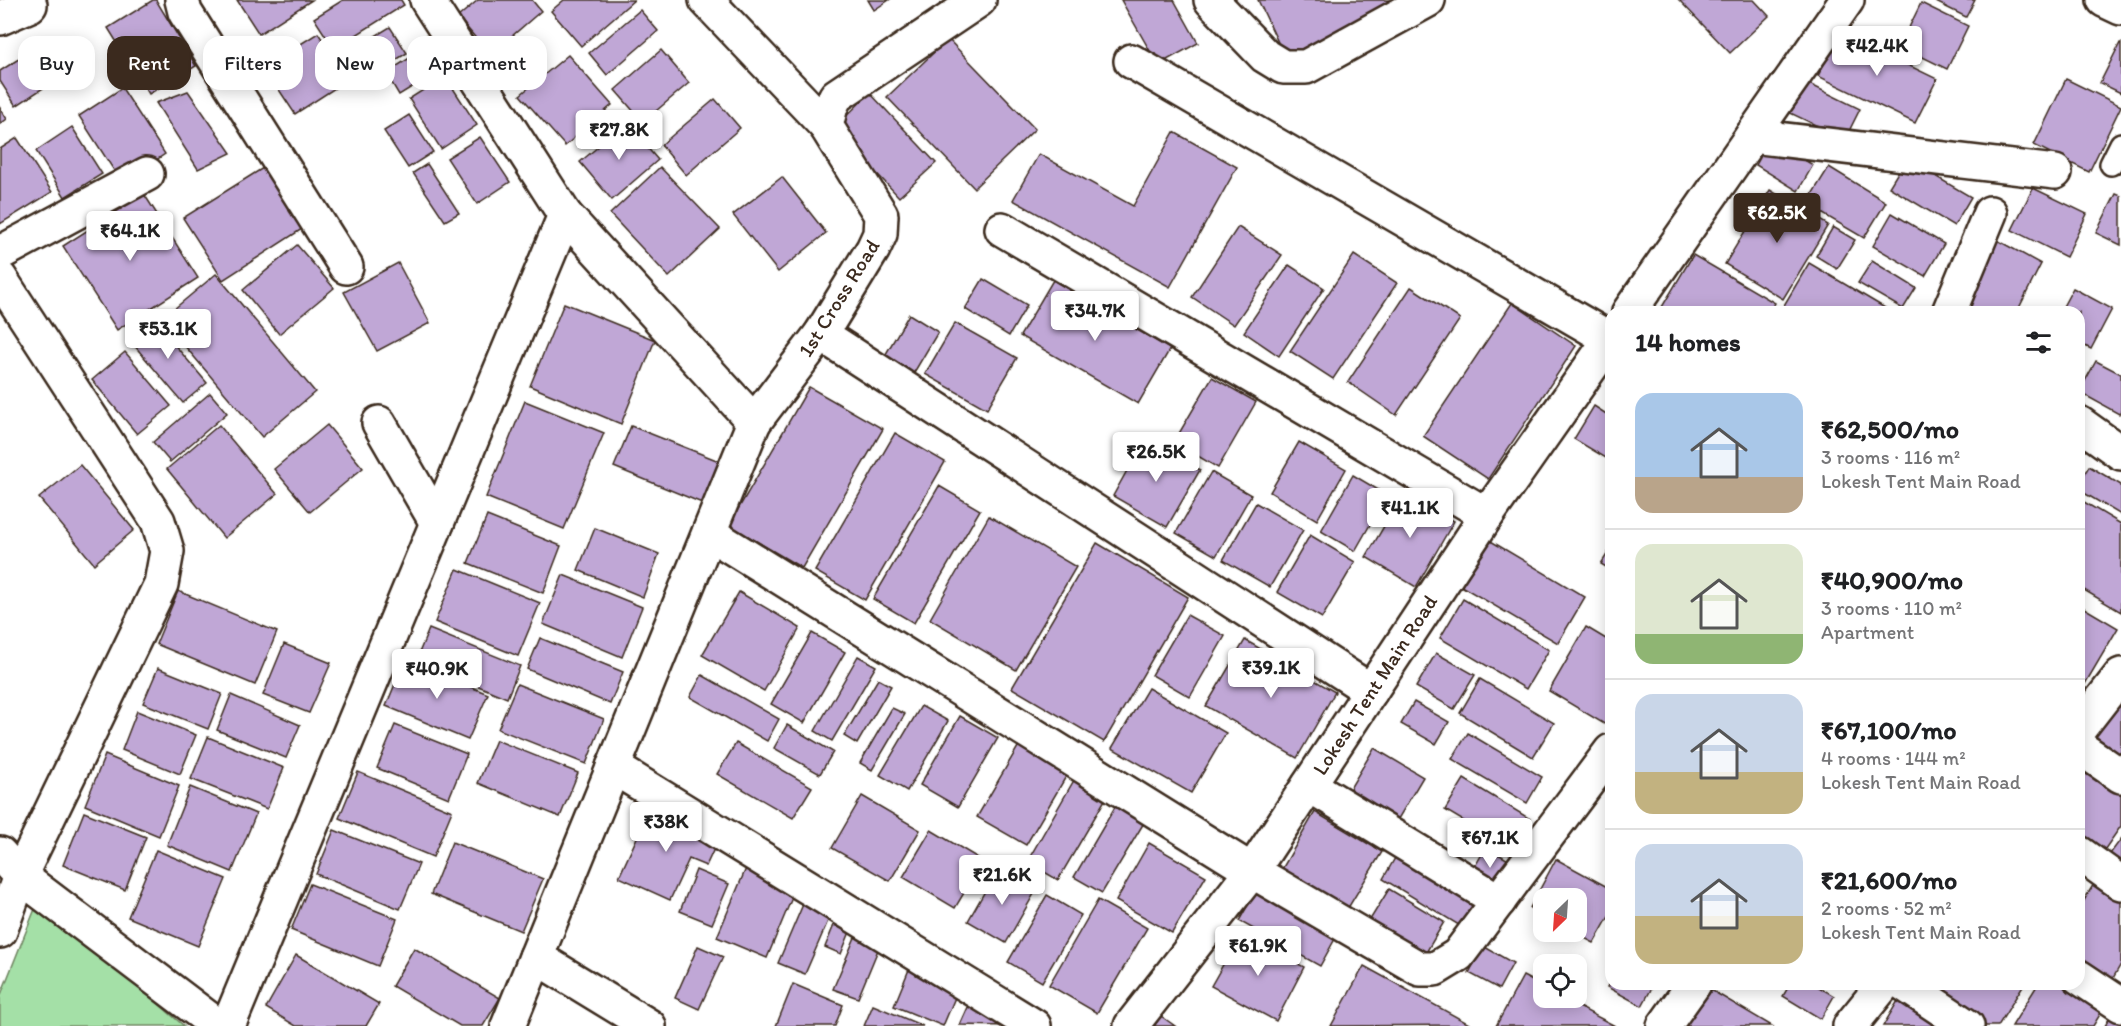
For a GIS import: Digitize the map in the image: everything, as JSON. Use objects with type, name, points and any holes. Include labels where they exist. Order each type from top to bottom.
[{"type":"street","points":[[182,0],[185,12],[346,267]]},
{"type":"street","points":[[427,0],[565,215],[754,422]]},
{"type":"street","name":"1st Cross Road","points":[[508,1026],[754,422],[821,334],[880,234],[881,215],[826,126],[706,0]]},
{"type":"street","points":[[826,126],[836,96],[979,0]]},
{"type":"street","points":[[1211,0],[1265,56],[1283,67],[1306,68],[1428,0]]},
{"type":"street","points":[[1633,306],[1847,0]]},
{"type":"street","points":[[2104,0],[2121,8]]},
{"type":"street","points":[[0,18],[30,5]]},
{"type":"street","points":[[1131,60],[1605,335]]},
{"type":"street","points":[[1752,136],[2055,172]]},
{"type":"street","points":[[0,253],[147,174]]},
{"type":"street","points":[[1951,306],[1990,213]]},
{"type":"street","points":[[228,1026],[565,215]]},
{"type":"street","points":[[1002,229],[1486,515]]},
{"type":"street","points":[[0,278],[158,521],[167,551],[160,584],[10,865],[0,931]]},
{"type":"street","points":[[821,334],[1371,691]]},
{"type":"street","name":"Lokesh Tent Main Road","points":[[1131,1026],[1252,871],[1486,515],[1605,346]]},
{"type":"street","points":[[379,423],[437,523]]},
{"type":"street","points":[[2085,435],[2121,453]]},
{"type":"street","points":[[709,533],[1252,871],[1420,969],[1435,969],[1458,955],[1605,759]]},
{"type":"street","points":[[2085,721],[2121,675]]},
{"type":"street","points":[[2085,751],[2121,776]]},
{"type":"street","points":[[613,767],[1034,1026]]},
{"type":"street","points":[[1309,784],[1499,901]]},
{"type":"street","points":[[2085,857],[2121,883]]},
{"type":"street","points":[[10,865],[218,1026]]},
{"type":"street","points":[[536,957],[649,1026]]},
{"type":"street","points":[[2085,980],[2121,1005]]},
{"type":"street","points":[[1664,1026],[1690,990]]},
{"type":"street","points":[[1851,1026],[1879,990]]},
{"type":"street","points":[[1913,990],[1967,1026]]},
{"type":"lane","points":[[2111,164],[2121,144]]},
{"type":"green space","points":[[35,909],[146,993],[184,1026],[0,1026],[0,997]]},
{"type":"building","points":[[156,0],[178,36],[113,36],[108,28]]},
{"type":"building","points":[[237,0],[312,0],[259,34]]},
{"type":"building","points":[[343,0],[401,0],[404,5],[355,36],[326,36],[314,18]]},
{"type":"building","points":[[478,0],[532,0],[541,11],[512,36],[474,36],[458,17]]},
{"type":"building","points":[[564,0],[634,0],[581,46],[551,11]]},
{"type":"building","points":[[868,0],[889,0],[874,10]]},
{"type":"building","points":[[1121,0],[1174,0],[1198,43],[1158,65]]},
{"type":"building","points":[[1258,0],[1405,0],[1285,57]]},
{"type":"building","points":[[1679,0],[1754,0],[1769,16],[1730,53]]},
{"type":"building","points":[[1932,0],[1975,0],[1966,17]]},
{"type":"building","points":[[1921,3],[1968,26],[1947,69],[1900,46]]},
{"type":"building","points":[[640,10],[658,31],[607,75],[589,53]]},
{"type":"building","points":[[390,27],[407,53],[395,61],[395,36],[375,36]]},
{"type":"building","points":[[1840,32],[1937,79],[1915,123],[1818,76]]},
{"type":"building","points":[[318,33],[320,36],[315,36],[315,90],[332,90],[295,114],[279,90],[303,90],[303,42]]},
{"type":"building","points":[[948,39],[1035,129],[974,188],[887,97]]},
{"type":"building","points":[[2121,43],[2121,93],[2100,83]]},
{"type":"building","points":[[661,50],[689,83],[643,122],[615,90]]},
{"type":"building","points":[[568,55],[612,105],[565,146],[520,95],[526,90],[547,90],[547,72]]},
{"type":"building","points":[[191,58],[196,66],[191,69]]},
{"type":"building","points":[[18,59],[18,90],[40,90],[16,106],[0,81],[0,71]]},
{"type":"building","points":[[407,60],[407,90],[399,95],[395,88],[395,67]]},
{"type":"building","points":[[2066,79],[2121,106],[2089,172],[2034,145]]},
{"type":"building","points":[[1801,80],[1860,109],[1845,139],[1786,111]]},
{"type":"building","points":[[119,90],[123,90],[165,154],[122,183],[79,116]]},
{"type":"building","points":[[423,90],[454,90],[477,125],[441,149],[409,99]]},
{"type":"building","points":[[188,91],[231,153],[198,169],[156,103]]},
{"type":"building","points":[[870,93],[936,163],[899,197],[834,128]]},
{"type":"building","points":[[715,99],[740,128],[686,175],[661,145]]},
{"type":"building","points":[[0,108],[7,119],[0,124]]},
{"type":"building","points":[[409,115],[433,152],[408,168],[384,131]]},
{"type":"building","points":[[626,123],[658,160],[612,200],[580,162]]},
{"type":"building","points":[[72,127],[102,174],[65,197],[36,151]]},
{"type":"building","points":[[1174,132],[1237,167],[1170,287],[1013,200],[1039,154],[1133,206]]},
{"type":"building","points":[[480,137],[510,182],[477,204],[447,158]]},
{"type":"building","points":[[17,138],[52,192],[0,224],[0,149]]},
{"type":"building","points":[[1770,140],[1813,165],[1798,191],[1756,165]]},
{"type":"building","points":[[1906,159],[1971,197],[1954,226],[1889,187]]},
{"type":"building","points":[[427,164],[459,213],[445,221],[413,173]]},
{"type":"building","points":[[660,167],[720,229],[669,277],[610,214]]},
{"type":"building","points":[[1829,167],[1886,202],[1864,238],[1806,204]]},
{"type":"building","points":[[263,168],[302,229],[223,280],[183,218]]},
{"type":"building","points":[[782,177],[826,233],[778,272],[733,215]]},
{"type":"building","points":[[2033,188],[2087,214],[2066,257],[2012,230]]},
{"type":"building","points":[[1770,190],[1828,225],[1783,299],[1725,264]]},
{"type":"building","points":[[144,194],[198,278],[117,330],[63,246]]},
{"type":"building","points":[[2116,194],[2121,196],[2121,245],[2096,233]]},
{"type":"building","points":[[1892,213],[1944,244],[1925,276],[1873,246]]},
{"type":"building","points":[[1238,227],[1282,255],[1234,325],[1192,297]]},
{"type":"building","points":[[1833,227],[1855,240],[1837,269],[1816,256]]},
{"type":"building","points":[[1997,240],[2041,264],[2020,306],[1964,306]]},
{"type":"building","points":[[297,245],[334,288],[279,334],[243,290]]},
{"type":"building","points":[[1354,255],[1397,283],[1333,379],[1290,351]]},
{"type":"building","points":[[1693,255],[1775,303],[1773,306],[1663,306]]},
{"type":"building","points":[[1872,261],[1916,288],[1905,306],[1898,306],[1858,283]]},
{"type":"building","points":[[398,263],[430,323],[377,351],[344,292]]},
{"type":"building","points":[[1809,263],[1882,306],[1784,306]]},
{"type":"building","points":[[1289,265],[1324,288],[1279,356],[1244,332]]},
{"type":"building","points":[[216,274],[315,392],[262,437],[162,319]]},
{"type":"building","points":[[983,279],[1027,305],[1009,336],[965,309]]},
{"type":"building","points":[[1053,280],[1170,349],[1138,404],[1020,336]]},
{"type":"building","points":[[1411,287],[1460,319],[1396,415],[1348,382]]},
{"type":"building","points":[[2073,288],[2112,309],[2091,349],[2085,346],[2085,306],[2063,306]]},
{"type":"building","points":[[564,303],[655,340],[621,424],[530,386]]},
{"type":"building","points":[[1512,303],[1576,346],[1488,479],[1423,436]]},
{"type":"building","points":[[909,314],[938,332],[912,376],[883,359]]},
{"type":"building","points":[[152,318],[207,383],[183,403],[128,338]]},
{"type":"building","points":[[955,323],[1017,358],[987,409],[925,374]]},
{"type":"building","points":[[125,352],[171,406],[137,434],[92,380]]},
{"type":"building","points":[[2096,361],[2121,374],[2119,414],[2085,395],[2085,381]]},
{"type":"building","points":[[1212,377],[1256,402],[1218,468],[1174,442]]},
{"type":"building","points":[[809,387],[883,429],[802,568],[729,525]]},
{"type":"building","points":[[210,393],[227,413],[170,462],[153,442]]},
{"type":"building","points":[[525,401],[604,433],[564,529],[486,497]]},
{"type":"building","points":[[1594,406],[1605,413],[1605,457],[1574,439]]},
{"type":"building","points":[[219,425],[277,494],[224,538],[167,469]]},
{"type":"building","points":[[327,425],[363,468],[310,512],[274,469]]},
{"type":"building","points":[[631,426],[719,461],[702,503],[614,467]]},
{"type":"building","points":[[895,433],[945,462],[865,600],[815,571]]},
{"type":"building","points":[[1145,438],[1200,470],[1167,527],[1113,496]]},
{"type":"building","points":[[1299,442],[1346,469],[1317,520],[1270,492]]},
{"type":"building","points":[[80,465],[134,530],[94,564],[39,498]]},
{"type":"building","points":[[2089,466],[2121,485],[2121,515],[2085,494],[2085,473]]},
{"type":"building","points":[[1211,472],[1251,495],[1216,556],[1176,533]]},
{"type":"building","points":[[1353,475],[1387,495],[1355,551],[1321,531]]},
{"type":"building","points":[[939,486],[980,510],[914,623],[873,599]]},
{"type":"building","points":[[1404,492],[1454,521],[1416,587],[1366,557]]},
{"type":"building","points":[[1256,503],[1303,530],[1270,587],[1223,560]]},
{"type":"building","points":[[2085,503],[2121,524],[2121,612],[2085,591]]},
{"type":"building","points":[[487,516],[561,546],[543,593],[468,563]]},
{"type":"building","points":[[989,516],[1076,567],[1016,670],[930,619]]},
{"type":"building","points":[[595,528],[659,554],[643,597],[578,570]]},
{"type":"building","points":[[1310,535],[1355,562],[1322,618],[1277,592]]},
{"type":"building","points":[[1484,537],[1585,597],[1558,643],[1456,583]]},
{"type":"building","points":[[1097,543],[1188,597],[1104,742],[1012,688]]},
{"type":"building","points":[[457,569],[540,603],[518,656],[435,622]]},
{"type":"building","points":[[563,575],[642,607],[622,657],[543,624]]},
{"type":"building","points":[[178,591],[277,632],[255,685],[156,644]]},
{"type":"building","points":[[739,592],[800,628],[764,691],[702,655]]},
{"type":"building","points":[[1463,599],[1549,650],[1526,689],[1440,638]]},
{"type":"building","points":[[2085,609],[2118,628],[2085,684]]},
{"type":"building","points":[[1187,615],[1225,636],[1190,697],[1152,675]]},
{"type":"building","points":[[1586,627],[1605,638],[1605,724],[1549,691]]},
{"type":"building","points":[[429,629],[520,666],[507,698],[416,660]]},
{"type":"building","points":[[812,633],[845,652],[804,723],[771,704]]},
{"type":"building","points":[[540,638],[623,672],[610,704],[527,669]]},
{"type":"building","points":[[1245,640],[1335,692],[1297,758],[1206,706]]},
{"type":"building","points":[[284,644],[331,663],[309,713],[263,695]]},
{"type":"building","points":[[1436,653],[1475,675],[1454,709],[1416,687]]},
{"type":"building","points":[[858,656],[876,666],[832,741],[815,731]]},
{"type":"building","points":[[405,660],[488,694],[468,740],[386,706]]},
{"type":"building","points":[[158,668],[222,694],[208,729],[143,703]]},
{"type":"building","points":[[702,675],[779,719],[767,741],[690,697]]},
{"type":"building","points":[[878,679],[891,686],[857,744],[844,736]]},
{"type":"building","points":[[1480,679],[1554,723],[1533,757],[1460,713]]},
{"type":"building","points":[[517,684],[604,719],[586,764],[498,729]]},
{"type":"building","points":[[1148,688],[1226,733],[1191,793],[1112,748]]},
{"type":"building","points":[[2121,693],[2121,756],[2090,738]]},
{"type":"building","points":[[231,695],[300,725],[286,758],[217,730]]},
{"type":"building","points":[[1414,702],[1449,722],[1436,744],[1401,724]]},
{"type":"building","points":[[921,706],[948,721],[907,791],[880,775]]},
{"type":"building","points":[[892,708],[905,714],[872,770],[860,763]]},
{"type":"building","points":[[137,711],[196,735],[180,774],[122,750]]},
{"type":"building","points":[[960,716],[998,738],[958,807],[920,785]]},
{"type":"building","points":[[395,725],[467,754],[449,798],[377,768]]},
{"type":"building","points":[[787,725],[833,752],[820,774],[774,748]]},
{"type":"building","points":[[1468,733],[1542,777],[1527,803],[1452,759]]},
{"type":"building","points":[[208,737],[284,768],[267,809],[191,779]]},
{"type":"building","points":[[496,740],[578,773],[560,817],[478,783]]},
{"type":"building","points":[[1022,740],[1071,768],[1026,845],[977,817]]},
{"type":"building","points":[[736,743],[812,787],[793,818],[717,774]]},
{"type":"building","points":[[1374,748],[1423,777],[1398,819],[1349,790]]},
{"type":"building","points":[[105,755],[179,786],[159,836],[85,805]]},
{"type":"building","points":[[2085,761],[2121,786],[2121,826],[2098,859],[2085,849]]},
{"type":"building","points":[[358,772],[452,811],[433,857],[339,818]]},
{"type":"building","points":[[1077,775],[1109,793],[1058,880],[1027,862]]},
{"type":"building","points":[[1464,779],[1530,819],[1512,850],[1445,810]]},
{"type":"building","points":[[190,787],[256,814],[232,872],[167,845]]},
{"type":"building","points":[[862,796],[920,830],[890,881],[832,848]]},
{"type":"building","points":[[1119,800],[1148,816],[1102,893],[1074,877]]},
{"type":"building","points":[[651,807],[719,838],[706,866],[689,859],[670,900],[619,877]]},
{"type":"building","points":[[84,812],[146,837],[125,890],[63,865]]},
{"type":"building","points":[[1315,812],[1382,852],[1348,908],[1282,869]]},
{"type":"building","points":[[334,830],[419,864],[400,909],[316,874]]},
{"type":"building","points":[[931,830],[983,861],[955,908],[903,877]]},
{"type":"building","points":[[2121,839],[2121,874],[2104,862]]},
{"type":"building","points":[[452,842],[543,879],[521,931],[431,894]]},
{"type":"building","points":[[1149,843],[1206,876],[1172,933],[1116,901]]},
{"type":"building","points":[[1486,847],[1512,862],[1494,891],[1469,877]]},
{"type":"building","points":[[156,850],[226,879],[198,946],[128,917]]},
{"type":"building","points":[[1399,851],[1479,899],[1462,927],[1383,879]]},
{"type":"building","points":[[1556,859],[1605,886],[1605,924],[1594,943],[1587,939],[1587,888],[1541,888]]},
{"type":"building","points":[[747,866],[796,888],[767,958],[717,937]]},
{"type":"building","points":[[696,870],[729,884],[712,924],[680,911]]},
{"type":"building","points":[[997,870],[1035,892],[1006,943],[968,921]]},
{"type":"building","points":[[2096,880],[2121,895],[2121,964],[2108,987],[2085,974],[2085,899]]},
{"type":"building","points":[[310,884],[397,919],[378,966],[291,930]]},
{"type":"building","points":[[1260,884],[1341,928],[1320,966],[1239,921]]},
{"type":"building","points":[[1389,889],[1444,922],[1424,956],[1368,923]]},
{"type":"building","points":[[1047,895],[1081,915],[1042,982],[1008,962]]},
{"type":"building","points":[[1098,900],[1147,928],[1097,1013],[1049,985]]},
{"type":"building","points":[[804,902],[831,914],[805,974],[778,963]]},
{"type":"building","points":[[834,925],[850,932],[841,954],[825,947]]},
{"type":"building","points":[[1241,933],[1304,967],[1276,1021],[1211,986]]},
{"type":"building","points":[[856,935],[880,945],[858,998],[833,989]]},
{"type":"building","points":[[698,946],[723,957],[699,1009],[675,998]]},
{"type":"building","points":[[1483,946],[1513,963],[1499,989],[1469,973]]},
{"type":"building","points":[[414,948],[500,998],[483,1026],[460,1026],[392,986]]},
{"type":"building","points":[[296,955],[379,1004],[366,1026],[296,1026],[266,1008]]},
{"type":"building","points":[[1364,966],[1471,1025],[1331,1026]]},
{"type":"building","points":[[910,967],[959,988],[943,1026],[894,1006]]},
{"type":"building","points":[[1523,976],[1533,981],[1533,1008],[1581,1008],[1615,1026],[1496,1026]]},
{"type":"building","points":[[793,984],[843,1005],[835,1026],[776,1026]]},
{"type":"building","points":[[1613,990],[1651,990],[1642,1006]]},
{"type":"building","points":[[1704,990],[1711,990],[1772,1026],[1682,1026]]},
{"type":"building","points":[[1786,990],[1824,990],[1834,996],[1821,1019],[1783,996]]},
{"type":"building","points":[[1931,990],[2020,990],[1998,1026],[1986,1026]]},
{"type":"building","points":[[2034,990],[2085,990],[2107,1003],[2093,1026],[2012,1026]]},
{"type":"building","points":[[1899,999],[1940,1026],[1883,1026]]},
{"type":"building","points":[[873,1005],[923,1026],[864,1026]]},
{"type":"building","points":[[969,1005],[1009,1022],[1007,1026],[960,1025]]},
{"type":"building","points":[[2115,1008],[2121,1012],[2121,1026],[2105,1026]]},
{"type":"building","points":[[1161,1016],[1175,1026],[1154,1026]]}]
